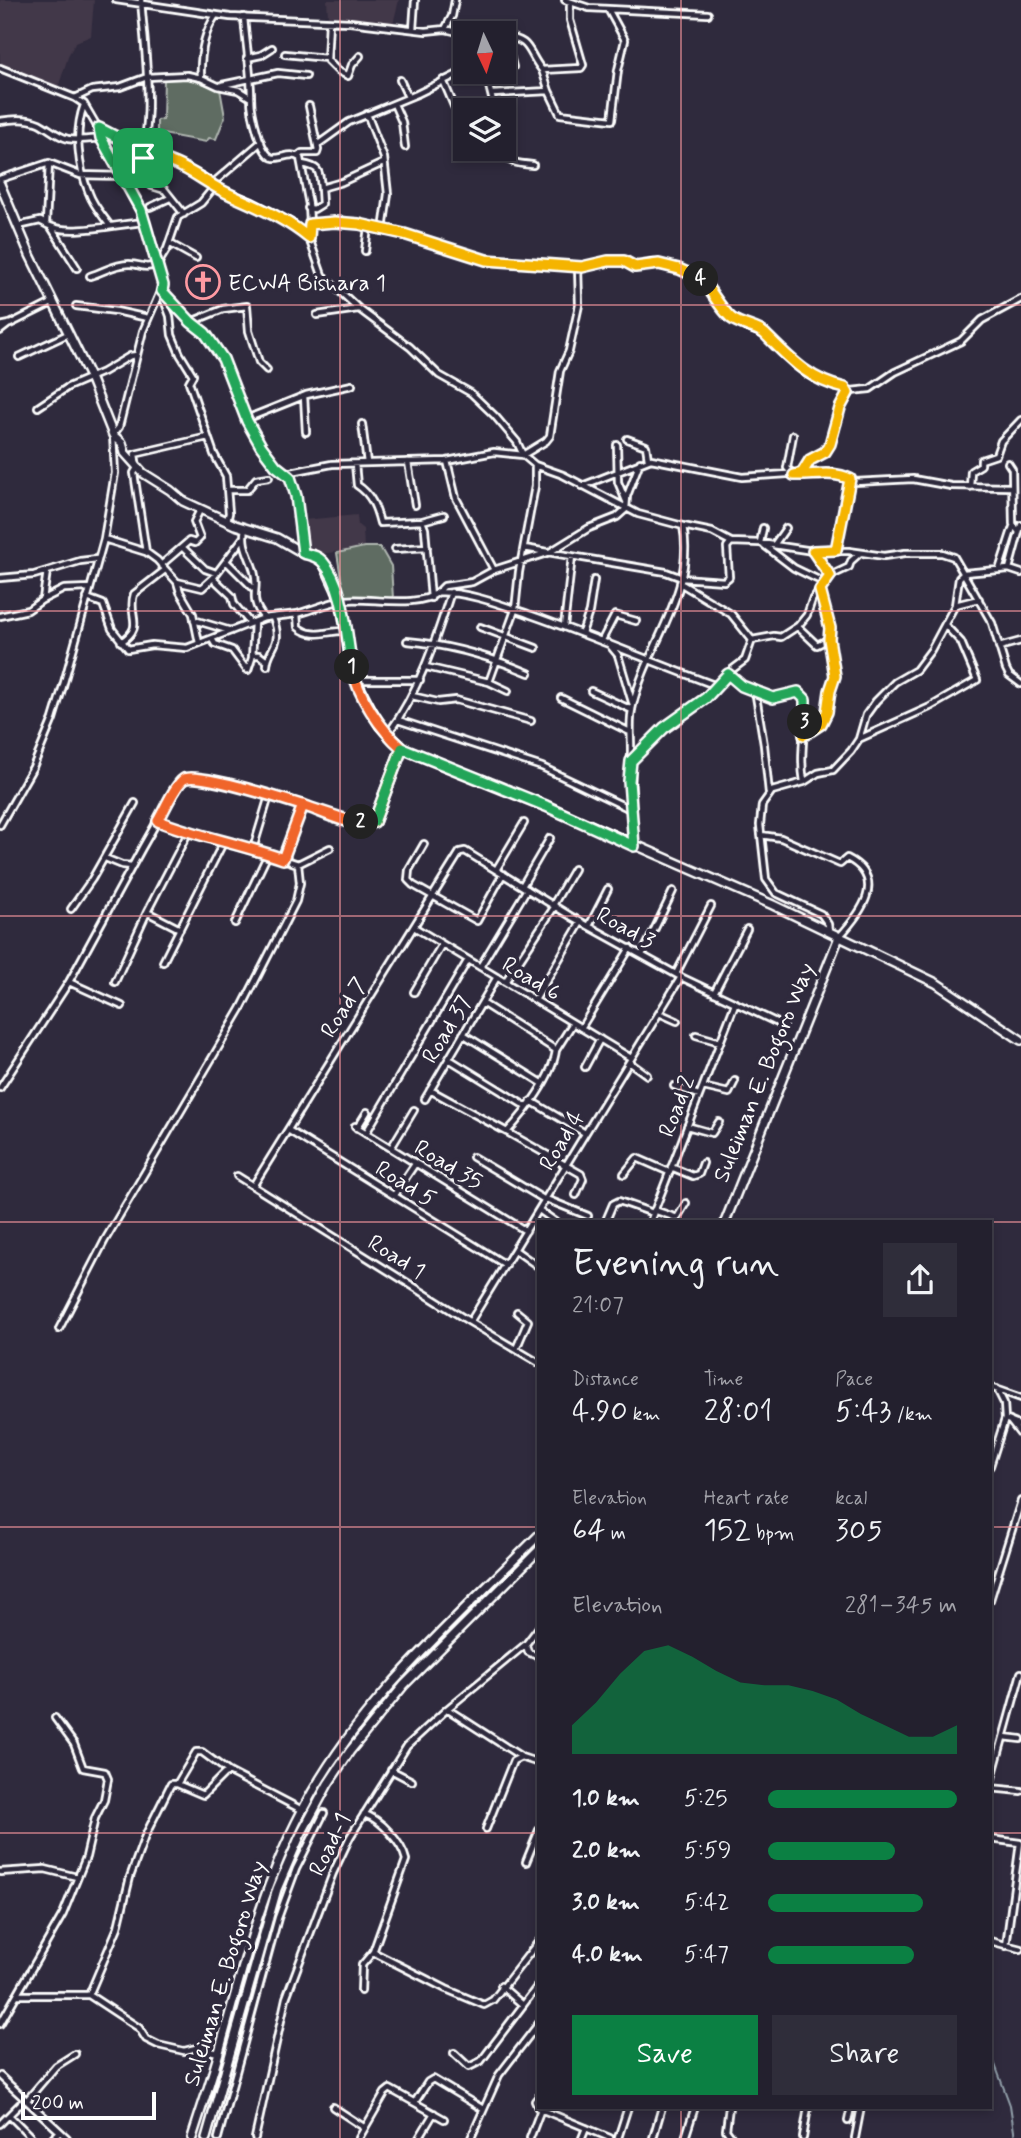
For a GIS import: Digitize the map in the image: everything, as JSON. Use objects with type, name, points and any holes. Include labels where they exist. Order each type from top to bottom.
[{"type":"main road","points":[[0,181],[52,303],[90,377],[113,435],[122,443],[125,453],[135,463],[136,468],[183,501],[228,522],[277,538],[323,562],[341,601],[356,680],[380,725],[402,748],[546,806],[773,905],[936,983],[1021,1040]]},
{"type":"main road","name":"Suleiman E. Bogoro Way","points":[[726,1220],[839,937]]},
{"type":"main road","name":"Suleiman E. Bogoro Way","points":[[192,2138],[219,2053],[249,1942],[278,1862],[302,1810],[343,1744],[396,1677],[537,1537]]},
{"type":"main road","name":"Suleiman E. Bogoro Way","points":[[206,2138],[277,1889],[300,1836],[328,1784],[350,1751],[404,1685],[537,1552]]},
{"type":"street","points":[[116,0],[216,15],[453,31]]},
{"type":"street","points":[[413,29],[415,0]]},
{"type":"street","points":[[446,29],[455,0]]},
{"type":"street","points":[[541,70],[583,67],[570,20],[568,1],[589,8],[708,14]]},
{"type":"street","points":[[130,191],[143,158],[147,125],[147,77],[141,3]]},
{"type":"street","points":[[516,40],[523,41],[529,47],[560,114],[609,120],[614,118],[618,70],[625,40],[608,9]]},
{"type":"street","points":[[201,78],[200,54],[210,23],[216,15]]},
{"type":"street","points":[[244,17],[251,77],[251,107],[261,142],[270,158],[317,153],[309,106]]},
{"type":"street","points":[[326,58],[329,22]]},
{"type":"street","points":[[247,58],[261,55],[272,48]]},
{"type":"street","points":[[285,54],[326,58],[338,71],[348,76],[359,56]]},
{"type":"street","points":[[0,68],[75,98],[84,104],[99,128],[101,138],[146,222],[176,345],[193,375],[189,382],[208,437],[226,476],[228,522]]},
{"type":"street","points":[[218,86],[278,72],[306,76]]},
{"type":"street","points":[[75,98],[92,90],[120,87],[147,77],[187,75],[238,90],[251,98]]},
{"type":"street","points":[[317,145],[349,122],[453,76]]},
{"type":"street","points":[[400,80],[408,97]]},
{"type":"street","points":[[443,80],[453,104]]},
{"type":"street","points":[[486,84],[493,98]]},
{"type":"street","points":[[492,94],[548,91]]},
{"type":"street","points":[[394,103],[402,122],[405,147]]},
{"type":"street","points":[[84,104],[80,116],[79,141],[83,174],[89,195],[110,226]]},
{"type":"street","points":[[367,114],[379,143],[388,194],[383,230]]},
{"type":"street","points":[[0,121],[11,119],[37,122],[55,135],[79,141],[101,138]]},
{"type":"street","points":[[99,128],[126,142],[136,155],[166,159],[291,223],[309,238]]},
{"type":"street","points":[[90,276],[110,266],[133,263],[145,268],[158,264],[178,216],[201,203],[214,185],[261,142]]},
{"type":"street","points":[[298,156],[302,164],[308,208],[309,238],[322,275],[359,309],[410,347],[439,375],[471,393],[517,442],[523,455],[535,465],[563,475],[625,509],[712,532],[731,542],[884,556],[905,553],[942,553],[954,556],[992,623],[1009,675],[1021,684]]},
{"type":"street","points":[[510,161],[533,165]]},
{"type":"street","points":[[0,181],[49,163],[83,174],[122,176]]},
{"type":"street","points":[[46,223],[49,163]]},
{"type":"street","points":[[321,188],[342,182],[383,163]]},
{"type":"street","points":[[302,164],[314,166],[318,170],[321,188],[322,204],[314,209],[308,208]]},
{"type":"street","points":[[140,169],[153,188],[165,190],[184,214]]},
{"type":"street","points":[[150,207],[170,198]]},
{"type":"street","points":[[18,226],[30,221],[46,223],[77,268]]},
{"type":"street","points":[[51,227],[93,230],[146,222]]},
{"type":"street","points":[[310,224],[335,222],[404,234],[486,260],[578,267],[608,261],[624,261],[635,267],[659,264],[698,277],[731,317],[766,335],[807,374],[845,388],[848,393]]},
{"type":"street","points":[[365,251],[368,227]]},
{"type":"street","points":[[169,243],[196,258]]},
{"type":"street","points":[[286,473],[332,464],[447,461],[494,452],[523,455],[546,442],[550,436],[560,371],[569,351],[579,306],[578,267]]},
{"type":"street","points":[[0,825],[33,768],[49,730],[104,539],[115,473],[113,435],[119,427],[148,318],[157,296],[163,290]]},
{"type":"street","points":[[157,296],[163,290]]},
{"type":"street","points":[[163,290],[191,322],[205,333],[223,359],[246,419],[261,446],[276,466],[290,477],[296,496],[303,553]]},
{"type":"street","points":[[794,475],[802,473],[810,460],[825,452],[848,393],[852,390],[870,389],[895,372],[961,341],[982,320],[1021,299]]},
{"type":"street","points":[[0,331],[52,303]]},
{"type":"street","points":[[76,306],[148,318]]},
{"type":"street","points":[[191,322],[223,309],[247,306],[249,331],[259,362],[267,370]]},
{"type":"street","points":[[317,314],[359,309]]},
{"type":"street","points":[[0,326],[10,324]]},
{"type":"street","points":[[19,357],[68,334]]},
{"type":"street","points":[[38,407],[68,387],[137,355]]},
{"type":"street","points":[[246,419],[304,396],[352,385]]},
{"type":"street","points":[[304,396],[306,432]]},
{"type":"street","points":[[970,486],[971,471],[981,465],[981,460],[996,454],[1001,441],[1021,420]]},
{"type":"street","points":[[362,424],[367,463]]},
{"type":"street","points":[[793,435],[787,468],[794,475]]},
{"type":"street","points":[[146,552],[134,473],[135,454],[208,437]]},
{"type":"street","points":[[626,439],[646,446],[649,459]]},
{"type":"street","points":[[617,445],[620,489],[626,502]]},
{"type":"street","points":[[582,486],[618,474],[649,459],[742,477],[820,476],[838,473],[855,482],[914,479],[951,486],[1010,487]]},
{"type":"street","points":[[447,461],[456,498],[494,570]]},
{"type":"street","points":[[408,462],[415,505]]},
{"type":"street","points":[[87,598],[103,604],[112,629],[128,649],[152,645],[187,648],[264,618],[297,614],[341,601],[431,598],[444,586],[472,582],[494,570],[550,552],[589,528],[617,517],[625,509],[640,462]]},
{"type":"street","points":[[999,570],[1013,526],[1010,487],[1012,469],[1008,463]]},
{"type":"street","points":[[355,464],[357,485],[365,490],[376,507],[380,523],[422,521],[444,515]]},
{"type":"street","points":[[489,682],[516,610],[521,561],[535,486],[535,465]]},
{"type":"street","points":[[227,490],[247,490],[256,479],[269,477]]},
{"type":"street","points":[[836,550],[850,479]]},
{"type":"street","points":[[161,565],[181,546],[189,541],[195,543],[200,538],[194,522],[201,509]]},
{"type":"street","points":[[422,521],[431,598]]},
{"type":"street","points":[[1009,569],[1017,531],[1021,525]]},
{"type":"street","points":[[632,707],[649,661],[671,614],[681,580],[685,556],[683,526]]},
{"type":"street","points":[[1013,526],[1017,531]]},
{"type":"street","points":[[462,531],[471,527]]},
{"type":"street","points":[[177,582],[203,589],[243,538],[245,528]]},
{"type":"street","points":[[762,544],[763,528]]},
{"type":"street","points":[[774,545],[786,528]]},
{"type":"street","points":[[243,538],[255,575],[255,604],[264,618]]},
{"type":"street","points":[[104,539],[146,552],[177,582],[194,620],[199,643]]},
{"type":"street","points":[[681,580],[727,579],[727,547],[731,542]]},
{"type":"street","points":[[762,544],[794,568],[825,583]]},
{"type":"street","points":[[181,546],[215,576],[249,622],[256,622]]},
{"type":"street","points":[[396,549],[426,547]]},
{"type":"street","points":[[524,548],[666,572],[731,614],[752,640]]},
{"type":"street","points":[[813,551],[830,576]]},
{"type":"street","points":[[752,640],[781,637],[798,627],[807,615],[812,600],[830,576],[849,567],[851,561],[860,553]]},
{"type":"street","points":[[564,627],[572,556]]},
{"type":"street","points":[[0,578],[47,571],[97,559]]},
{"type":"street","points":[[226,561],[254,589]]},
{"type":"street","points":[[769,793],[804,782],[818,773],[833,770],[859,739],[866,715],[876,701],[895,682],[916,670],[946,625],[955,605],[959,578],[964,573],[1009,569],[1021,573]]},
{"type":"street","points":[[121,642],[132,635],[134,629],[134,594],[165,570]]},
{"type":"street","points":[[42,600],[47,571]]},
{"type":"street","points":[[582,633],[589,612],[594,580]]},
{"type":"street","points":[[0,616],[28,610],[42,600],[73,587],[89,588]]},
{"type":"street","points":[[804,735],[821,724],[827,712],[835,676],[829,639],[830,628],[820,590]]},
{"type":"street","points":[[438,592],[452,592],[516,610],[605,641],[649,661],[717,686]]},
{"type":"street","points":[[388,734],[412,696],[426,667],[452,592]]},
{"type":"street","points":[[955,605],[979,599]]},
{"type":"street","points":[[212,639],[215,644],[232,650],[248,670],[259,611]]},
{"type":"street","points":[[297,614],[298,627],[304,632],[321,635],[346,631]]},
{"type":"street","points":[[605,641],[615,615],[636,621]]},
{"type":"street","points":[[252,655],[259,655],[267,664],[277,645],[273,618]]},
{"type":"street","points":[[194,620],[232,631]]},
{"type":"street","points":[[859,739],[930,706],[977,680],[961,642],[946,625]]},
{"type":"street","points":[[480,627],[536,648]]},
{"type":"street","points":[[798,627],[817,645],[829,639]]},
{"type":"street","points":[[631,761],[664,728],[706,698],[745,660],[752,640]]},
{"type":"street","points":[[407,641],[433,643],[496,659],[529,673]]},
{"type":"street","points":[[605,641],[618,655],[632,707],[631,810],[634,846]]},
{"type":"street","points":[[999,647],[1021,641]]},
{"type":"street","points":[[426,667],[489,682],[508,691]]},
{"type":"street","points":[[728,674],[742,686],[773,698],[798,692],[805,699],[801,767],[804,782]]},
{"type":"street","points":[[356,680],[420,680]]},
{"type":"street","points":[[755,690],[769,793],[762,805],[761,835],[766,879],[776,893],[821,914],[828,924],[829,932]]},
{"type":"street","points":[[591,691],[632,707]]},
{"type":"street","points":[[412,696],[438,702],[456,700],[531,721]]},
{"type":"street","points":[[561,698],[631,732]]},
{"type":"street","points":[[398,720],[542,767],[631,810]]},
{"type":"street","points":[[0,1088],[69,982],[179,783],[185,778],[218,781],[367,824],[374,822],[402,748]]},
{"type":"street","points":[[253,849],[269,796]]},
{"type":"street","points":[[71,909],[105,858],[135,803]]},
{"type":"street","points":[[283,859],[303,805]]},
{"type":"street","points":[[158,821],[188,833],[253,849],[298,864],[330,849]]},
{"type":"street","points":[[496,870],[524,823]]},
{"type":"street","points":[[115,982],[188,833]]},
{"type":"street","points":[[761,835],[781,838],[840,864],[847,858],[863,868],[869,880],[866,897],[853,921],[839,937]]},
{"type":"street","points":[[480,967],[550,838]]},
{"type":"street","points":[[163,962],[224,841]]},
{"type":"street","points":[[424,844],[409,870],[408,880],[477,921],[503,874]]},
{"type":"street","name":"Road 3","points":[[465,851],[581,922],[735,1004],[784,1026]]},
{"type":"street","name":"Road 7","points":[[253,1186],[455,858],[465,851]]},
{"type":"street","points":[[235,923],[268,854]]},
{"type":"street","points":[[105,858],[132,866]]},
{"type":"street","points":[[60,1329],[105,1240],[241,1009],[296,901],[300,883],[298,864]]},
{"type":"street","points":[[505,982],[575,869]]},
{"type":"street","points":[[589,926],[608,889]]},
{"type":"street","points":[[642,955],[673,891]]},
{"type":"street","name":"Road 4","points":[[470,1322],[659,1013],[711,906]]},
{"type":"street","points":[[147,912],[180,929]]},
{"type":"street","points":[[535,1000],[581,922]]},
{"type":"street","name":"Road 6","points":[[414,927],[600,1039],[647,1075]]},
{"type":"street","points":[[714,993],[747,929]]},
{"type":"street","points":[[414,992],[442,944]]},
{"type":"street","points":[[581,1028],[630,948]]},
{"type":"street","points":[[366,1133],[468,960]]},
{"type":"street","name":"Road 37","points":[[425,1099],[497,977]]},
{"type":"street","points":[[69,982],[122,1006]]},
{"type":"street","points":[[482,1003],[556,1049]]},
{"type":"street","name":"Road 2","points":[[651,1220],[735,1004]]},
{"type":"street","points":[[659,1013],[677,1021]]},
{"type":"street","points":[[507,1132],[542,1083],[552,1066],[556,1049],[573,1023]]},
{"type":"street","points":[[463,1034],[542,1083]]},
{"type":"street","points":[[696,1035],[720,1042]]},
{"type":"street","points":[[585,1067],[600,1039]]},
{"type":"street","points":[[449,1059],[527,1107]]},
{"type":"street","points":[[703,1087],[726,1093],[731,1091],[735,1081]]},
{"type":"street","points":[[674,1086],[699,1095]]},
{"type":"street","points":[[430,1090],[582,1176],[576,1195]]},
{"type":"street","points":[[531,1101],[586,1133]]},
{"type":"street","points":[[391,1148],[414,1110]]},
{"type":"street","name":"Road 35","points":[[367,1112],[356,1127],[526,1231]]},
{"type":"street","points":[[687,1126],[709,1134],[715,1132],[719,1122]]},
{"type":"street","name":"Road 5","points":[[288,1130],[506,1265]]},
{"type":"street","points":[[473,1157],[545,1199],[588,1216]]},
{"type":"street","points":[[624,1174],[637,1158],[696,1176],[703,1163]]},
{"type":"street","points":[[394,1195],[415,1164]]},
{"type":"street","name":"Road 1","points":[[237,1176],[537,1361]]},
{"type":"street","points":[[607,1217],[613,1204],[619,1202],[677,1218],[686,1203]]},
{"type":"street","points":[[539,1210],[553,1220]]},
{"type":"street","points":[[515,1250],[537,1266]]},
{"type":"street","points":[[516,1349],[528,1321],[517,1312]]},
{"type":"street","points":[[994,1388],[1021,1398]]},
{"type":"street","points":[[994,1388],[1004,1403],[1008,1420],[1021,1435]]},
{"type":"street","points":[[1008,1420],[1021,1426]]},
{"type":"street","points":[[992,1461],[1008,1420]]},
{"type":"street","points":[[992,1594],[1021,1501]]},
{"type":"street","name":"Road-1","points":[[255,2138],[286,1998],[332,1873],[350,1837],[391,1770],[416,1736],[526,1644],[537,1630]]},
{"type":"street","points":[[526,1644],[528,1653],[537,1656]]},
{"type":"street","points":[[992,1779],[1021,1673]]},
{"type":"street","points":[[447,1709],[522,1757],[537,1762]]},
{"type":"street","points":[[0,2024],[63,1914],[86,1857],[89,1836],[104,1800],[108,1779],[105,1772],[83,1769],[74,1744],[55,1718]]},
{"type":"street","points":[[1004,1737],[1021,1739]]},
{"type":"street","points":[[177,1784],[196,1752],[202,1752],[225,1772],[302,1810]]},
{"type":"street","points":[[486,1829],[511,1764],[516,1758],[522,1757]]},
{"type":"street","points":[[391,1770],[412,1781]]},
{"type":"street","points":[[89,1995],[118,1927],[130,1877],[145,1836],[172,1784],[203,1795],[225,1772]]},
{"type":"street","points":[[992,1786],[1021,1791]]},
{"type":"street","points":[[218,2138],[278,1918],[304,1849],[324,1813]]},
{"type":"street","points":[[361,1991],[362,1965],[373,1952],[406,1860],[401,1848],[382,1826],[364,1814]]},
{"type":"street","points":[[526,1863],[537,1835]]},
{"type":"street","points":[[992,1839],[1021,1843],[1006,1946]]},
{"type":"street","points":[[0,1872],[46,1869],[77,1877]]},
{"type":"street","points":[[992,1942],[1021,1949]]},
{"type":"street","points":[[373,1952],[477,2004],[488,2004],[537,1943]]},
{"type":"street","points":[[501,1986],[523,2005]]},
{"type":"street","points":[[454,2053],[469,2067],[477,2064],[537,1987]]},
{"type":"street","points":[[19,1995],[89,1995],[139,2028],[146,2039],[158,2045],[184,2051],[196,2048],[219,2053]]},
{"type":"street","points":[[471,2138],[499,2075],[537,2026]]},
{"type":"street","points":[[0,2124],[56,2066],[75,2054]]},
{"type":"street","points":[[1,2078],[67,2138]]},
{"type":"street","points":[[415,2102],[433,2079],[483,2109]]},
{"type":"street","points":[[359,2138],[387,2090],[395,2090],[444,2119]]},
{"type":"street","points":[[332,2107],[365,2128]]},
{"type":"street","points":[[530,2138],[541,2109],[610,2138]]},
{"type":"street","points":[[618,2138],[627,2109]]},
{"type":"street","points":[[655,2138],[662,2109]]},
{"type":"street","points":[[685,2138],[694,2109]]},
{"type":"street","points":[[730,2109],[726,2130],[732,2138]]},
{"type":"street","points":[[803,2138],[808,2109]]},
{"type":"street","points":[[848,2121],[851,2109]]},
{"type":"street","points":[[855,2138],[861,2109]]},
{"type":"street","points":[[419,2138],[434,2113]]},
{"type":"street","points":[[9,2115],[31,2137]]},
{"type":"street","points":[[582,2138],[586,2128]]},
{"type":"street","points":[[53,2138],[60,2132]]},
{"type":"shaded area","points":[[0,0],[94,0],[91,36],[76,42],[69,54],[57,91],[0,68]]},
{"type":"shaded area","points":[[327,0],[399,0],[393,24],[328,17]]},
{"type":"shaded area","points":[[357,515],[358,525],[363,529],[364,547],[322,554],[306,551],[303,520]]},
{"type":"green space","points":[[164,79],[190,79],[220,89],[225,117],[216,139],[209,138],[206,142],[157,133],[157,120],[163,119]]},
{"type":"green space","points":[[364,547],[380,547],[391,566],[393,598],[344,597],[337,553]]},
{"type":"waterway","points":[[992,2056],[1010,2105],[1015,2138]]},
{"type":"place","name":"ECWA Bishara 1","points":[[203,282]]},
{"type":"route","points":[[143,158],[136,155],[126,142],[99,128],[101,138],[146,222],[163,285],[162,291],[205,333],[223,359],[237,389],[247,421],[261,446],[276,466],[290,477],[296,496],[303,553],[315,556],[323,562],[341,601],[353,674],[380,726],[402,748],[374,822],[371,824],[363,822],[353,822],[303,805],[283,859],[188,833],[158,821],[179,783],[192,777],[218,781],[303,805],[353,822],[371,824],[402,748],[546,806],[634,846],[629,781],[631,761],[664,728],[706,698],[728,674],[742,686],[773,698],[798,692],[805,699],[804,735],[821,724],[827,712],[835,672],[829,639],[830,628],[820,590],[830,576],[813,551],[836,550],[850,479],[838,473],[820,476],[794,475],[802,473],[810,460],[825,452],[830,444],[840,408],[848,393],[845,388],[807,374],[761,331],[746,327],[731,317],[698,277],[679,269],[651,263],[635,267],[624,261],[608,261],[582,267],[486,260],[404,234],[359,224],[310,224],[309,238],[291,223],[252,202],[221,190],[166,159],[143,158]]}]
